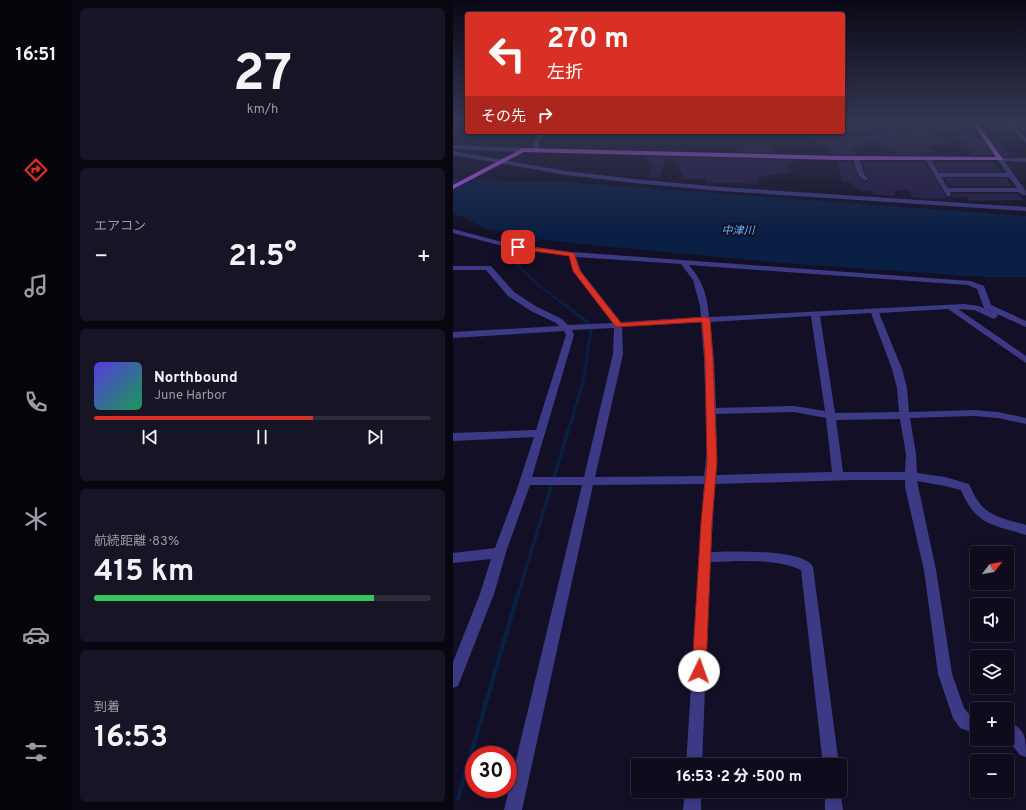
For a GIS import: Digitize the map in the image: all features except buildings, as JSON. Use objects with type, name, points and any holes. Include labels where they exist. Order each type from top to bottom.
[{"type":"main road","points":[[453,187],[505,160]]},
{"type":"street","points":[[484,160],[586,176],[663,184],[1026,209]]},
{"type":"street","points":[[857,160],[862,177],[866,179]]},
{"type":"street","points":[[928,160],[952,200]]},
{"type":"street","points":[[1001,160],[1024,193]]},
{"type":"street","points":[[1024,160],[1026,165]]},
{"type":"street","points":[[937,175],[1011,175]]},
{"type":"street","points":[[946,190],[1024,193]]},
{"type":"street","points":[[985,206],[1026,205]]},
{"type":"street","points":[[453,232],[506,245],[572,254],[970,283],[981,288],[987,306],[1026,324]]},
{"type":"street","points":[[513,810],[618,354],[619,325],[577,271],[572,254]]},
{"type":"street","points":[[684,263],[697,280],[703,299],[706,319],[712,462],[705,557],[694,758]]},
{"type":"street","points":[[453,268],[488,268],[511,294],[534,309],[557,320],[567,328],[570,335],[526,481],[487,594],[453,681]]},
{"type":"street","points":[[454,336],[706,319],[967,306],[977,308],[1026,331]]},
{"type":"street","points":[[950,307],[1026,360]]},
{"type":"street","points":[[874,311],[900,379],[911,454],[910,477],[914,503],[930,570],[945,674],[958,713],[966,722],[970,723]]},
{"type":"street","points":[[815,314],[838,477]]},
{"type":"street","points":[[710,411],[793,409],[830,416],[974,413],[998,415],[1026,421]]},
{"type":"street","points":[[453,437],[540,433]]},
{"type":"street","points":[[526,481],[588,482],[838,477],[910,477],[936,479],[965,487],[973,505],[982,513],[995,520],[1026,530]]},
{"type":"street","points":[[453,558],[500,553]]},
{"type":"street","points":[[705,557],[779,559],[801,562],[807,567],[830,758]]},
{"type":"street","points":[[1014,735],[1026,749]]},
{"type":"street","points":[[692,810],[693,798]]},
{"type":"street","points":[[833,798],[834,810]]},
{"type":"water","name":"中津川","points":[[453,178],[523,182],[563,182],[1026,216],[1026,277],[985,277],[782,263],[571,243],[518,236],[485,228],[453,214]]},
{"type":"waterway","points":[[541,237],[516,258],[515,263],[537,284],[561,302]]},
{"type":"waterway","points":[[560,301],[587,322],[591,330],[583,382],[568,432]]},
{"type":"waterway","points":[[517,598],[568,431]]},
{"type":"waterway","points":[[458,798],[517,597]]},
{"type":"route","points":[[518,247],[572,254],[572,259],[577,271],[619,325],[706,319],[709,359],[712,462],[706,522],[699,671]]}]
